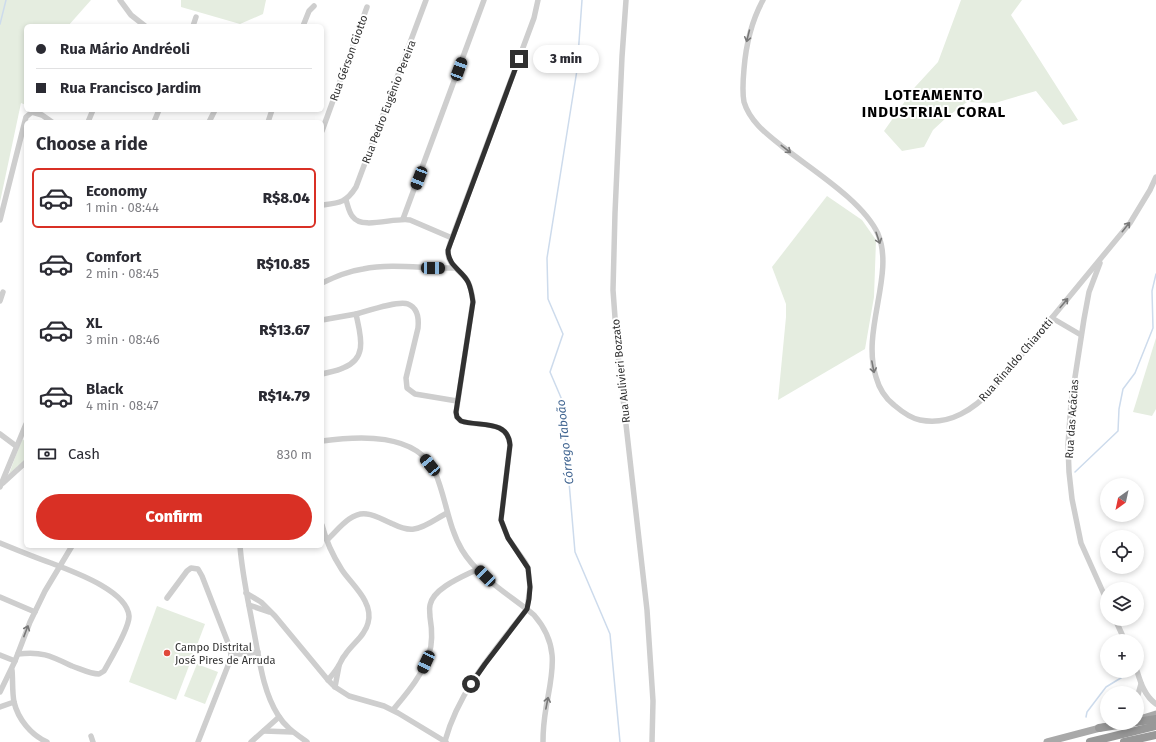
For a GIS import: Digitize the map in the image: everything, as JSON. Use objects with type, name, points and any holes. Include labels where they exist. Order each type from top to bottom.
[{"type":"highway","points":[[1144,722],[1156,720]]},
{"type":"highway","points":[[1090,742],[1156,726]]},
{"type":"highway","points":[[1124,742],[1156,735]]},
{"type":"main road","points":[[1144,717],[1156,714]]},
{"type":"main road","points":[[1047,742],[1100,728]]},
{"type":"street","points":[[120,0],[130,15],[142,24]]},
{"type":"street","name":"Rua Pedro Eugênio Pereira","points":[[346,200],[354,191],[360,178],[426,0]]},
{"type":"street","points":[[403,219],[484,0]]},
{"type":"street","points":[[246,592],[261,602],[328,680],[336,687],[349,696],[393,710],[446,741],[454,714],[464,694],[527,609],[530,587],[528,568],[508,538],[501,520],[510,445],[508,433],[496,426],[461,421],[457,417],[457,402],[473,302],[468,281],[455,268],[448,256],[452,238],[534,18],[538,0]]},
{"type":"street","name":"Rua Aulivieri Bozzato","points":[[626,0],[617,166],[613,290],[617,345],[647,610],[652,701],[652,742]]},
{"type":"street","name":"Rua Rinaldo Chiarotti","points":[[763,0],[752,23],[748,38],[743,84],[744,102],[749,113],[768,136],[861,209],[878,235],[881,247],[882,263],[881,283],[872,334],[871,349],[873,367],[879,385],[889,400],[902,411],[916,419],[942,421],[956,417],[981,401],[994,388],[1130,223],[1141,207],[1156,178]]},
{"type":"street","points":[[304,24],[309,11],[314,6]]},
{"type":"street","name":"Rua Gérson Giotto","points":[[324,125],[367,7]]},
{"type":"street","points":[[194,24],[196,17]]},
{"type":"street","points":[[25,120],[28,114],[32,112],[46,117],[50,120]]},
{"type":"street","points":[[0,220],[24,123]]},
{"type":"street","points":[[324,206],[346,200],[353,218],[361,223],[403,219],[417,222],[452,238]]},
{"type":"street","name":"Rua das Acácias","points":[[1100,585],[1081,543],[1072,499],[1068,445],[1069,423],[1081,335],[1089,292],[1102,257]]},
{"type":"street","points":[[324,282],[340,275],[364,268],[455,268]]},
{"type":"street","points":[[0,301],[3,292]]},
{"type":"street","points":[[324,320],[402,303],[406,303],[413,307],[418,315],[418,328],[406,378],[408,388],[415,394],[457,402]]},
{"type":"street","points":[[324,373],[344,368],[360,353],[362,345],[356,314]]},
{"type":"street","points":[[1052,318],[1081,335]]},
{"type":"street","points":[[0,486],[24,429]]},
{"type":"street","points":[[0,434],[16,446]]},
{"type":"street","points":[[324,440],[349,437],[382,438],[406,446],[417,452],[424,457],[435,472],[456,539],[463,551],[478,569],[493,583],[527,609],[540,622],[551,645],[553,654],[552,677],[544,721],[543,742]]},
{"type":"street","points":[[0,486],[24,464]]},
{"type":"street","points":[[327,540],[352,517],[359,514],[366,513],[413,530],[422,527],[447,512]]},
{"type":"street","points":[[324,531],[342,571],[365,601],[369,616],[369,622],[366,630],[343,656],[339,666],[336,687]]},
{"type":"street","points":[[0,543],[84,576],[104,587],[115,595],[126,608],[129,615],[127,626],[104,671],[99,674],[89,673],[38,653],[18,654]]},
{"type":"street","points":[[0,692],[12,669],[35,612],[71,548]]},
{"type":"street","points":[[240,548],[246,592],[258,652],[271,703],[279,717],[292,732],[306,742]]},
{"type":"street","points":[[168,598],[187,571],[191,568],[198,569],[225,633],[231,655],[198,742]]},
{"type":"street","points":[[393,710],[421,673],[430,653],[432,643],[430,606],[433,598],[438,592],[448,585],[478,569]]},
{"type":"street","points":[[0,597],[35,612]]},
{"type":"street","points":[[249,605],[271,613]]},
{"type":"street","points":[[231,655],[258,652]]},
{"type":"street","points":[[0,655],[15,661]]},
{"type":"street","points":[[328,680],[339,666]]},
{"type":"street","points":[[12,669],[14,702],[17,709],[29,730],[47,742]]},
{"type":"street","points":[[1139,678],[1147,696],[1156,704]]},
{"type":"street","points":[[0,708],[14,702]]},
{"type":"street","points":[[251,742],[279,717]]},
{"type":"street","points":[[264,731],[292,732]]},
{"type":"shaded area","points":[[0,0],[91,0],[70,24],[24,24],[24,104],[21,103],[0,202]]},
{"type":"shaded area","points":[[181,0],[266,0],[263,14],[240,24],[181,7]]},
{"type":"shaded area","points":[[961,0],[1022,0],[1011,15],[1078,120],[1063,125],[1036,91],[995,103],[967,102],[933,130],[924,147],[902,151],[884,131],[915,87],[938,62]]},
{"type":"shaded area","points":[[827,196],[862,220],[876,240],[874,297],[865,349],[778,400],[786,304],[772,267]]},
{"type":"shaded area","points":[[1156,338],[1156,409],[1152,416],[1133,412]]},
{"type":"shaded area","points":[[22,439],[24,440],[24,461],[9,474]]},
{"type":"shaded area","name":"Campo Distrital José Pires de Arruda","points":[[157,606],[205,624],[176,700],[129,682]]},
{"type":"shaded area","points":[[197,664],[218,672],[205,704],[184,696]]},
{"type":"waterway","points":[[0,24],[6,0]]},
{"type":"waterway","name":"Córrego Taboão","points":[[582,0],[577,70],[547,258],[548,299],[563,334],[550,372],[562,400],[575,552],[610,634],[620,742]]},
{"type":"waterway","points":[[1075,472],[1118,431],[1119,409],[1123,389],[1135,373],[1153,328],[1152,291],[1156,274]]},
{"type":"waterway","points":[[1086,717],[1087,712],[1106,687],[1121,678]]},
{"type":"place","name":"Campo Distrital José Pires de Arruda","points":[[167,653]]},
{"type":"district","name":"LOTEAMENTO INDUSTRIAL CORAL","points":[[934,104]]},
{"type":"route","points":[[471,684],[527,609],[530,577],[525,562],[512,545],[501,520],[510,445],[508,433],[496,426],[465,422],[461,421],[457,417],[456,412],[473,302],[468,281],[450,262],[448,250],[519,59]]}]
